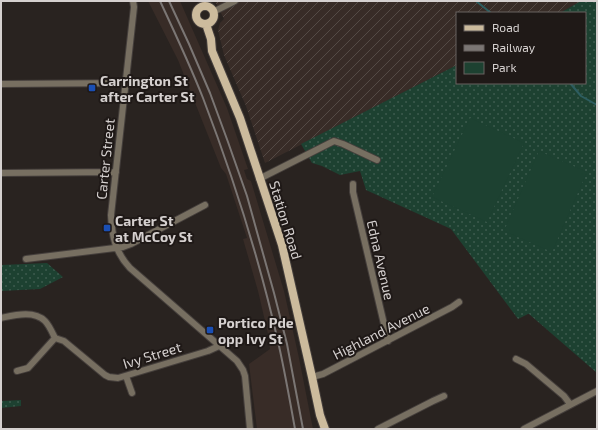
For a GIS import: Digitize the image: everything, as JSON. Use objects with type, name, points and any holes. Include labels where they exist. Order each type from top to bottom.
[{"type":"main road","points":[[199,4],[210,8],[214,15],[212,21],[206,24],[201,23],[196,19],[199,4]]},
{"type":"main road","name":"Station Road","points":[[206,24],[211,39],[212,51],[240,118],[282,245],[320,415],[325,429]]},
{"type":"street","name":"Carter Street","points":[[116,248],[112,232],[111,215],[134,7],[133,1]]},
{"type":"street","points":[[213,12],[235,1]]},
{"type":"street","points":[[1,84],[126,83]]},
{"type":"street","points":[[259,179],[334,141],[377,160]]},
{"type":"street","points":[[1,173],[116,172]]},
{"type":"street","name":"Edna Avenue","points":[[353,184],[353,192],[388,341]]},
{"type":"street","points":[[26,259],[116,248],[131,244],[205,204]]},
{"type":"street","points":[[116,248],[130,268],[237,361],[245,376],[250,429]]},
{"type":"street","name":"Highland Avenue","points":[[312,377],[323,374],[388,341],[459,302]]},
{"type":"street","points":[[1,318],[24,314],[38,316],[46,321],[55,338],[28,368],[17,371]]},
{"type":"street","name":"Ivy Street","points":[[55,338],[64,341],[105,376],[118,378],[208,351],[219,346]]},
{"type":"street","points":[[516,359],[526,364],[564,396],[570,404]]},
{"type":"street","points":[[126,376],[132,393]]},
{"type":"street","points":[[524,429],[597,391]]},
{"type":"street","points":[[378,429],[444,396]]},
{"type":"shaded area","points":[[148,1],[180,1],[227,108],[248,169],[244,170],[247,179],[251,181],[284,291],[313,429],[257,429],[249,364],[270,349],[258,291],[243,239],[247,238],[226,174],[221,168],[178,60]]},
{"type":"shaded area","points":[[215,1],[581,1],[562,12],[456,12],[456,66],[265,163],[246,106],[224,55],[218,30],[220,23],[224,19]]},
{"type":"green space","points":[[581,1],[597,1],[597,373],[529,314],[518,319],[451,229],[366,190],[360,171],[340,175],[312,163],[301,144],[456,66],[456,84],[586,84],[586,12],[562,12]]},
{"type":"green space","points":[[470,118],[524,143],[487,222],[432,197]]},
{"type":"green space","points":[[539,151],[587,172],[552,252],[504,231]]},
{"type":"green space","points":[[47,263],[63,277],[40,289],[1,291],[1,265]]},
{"type":"green space","points":[[21,400],[21,406],[1,408],[1,401]]},
{"type":"waterway","points":[[476,1],[490,12]]},
{"type":"waterway","points":[[571,84],[581,96],[597,105]]},
{"type":"railway","points":[[160,1],[188,61],[203,98],[246,220],[272,314],[295,429]]},
{"type":"railway","points":[[169,1],[210,93],[247,196],[287,344],[303,429]]},
{"type":"place","name":"Carrington St after Carter St","points":[[92,88]]},
{"type":"place","name":"Carter St at McCoy St","points":[[107,228]]},
{"type":"place","name":"Portico Pde opp Ivy St","points":[[210,330]]}]
